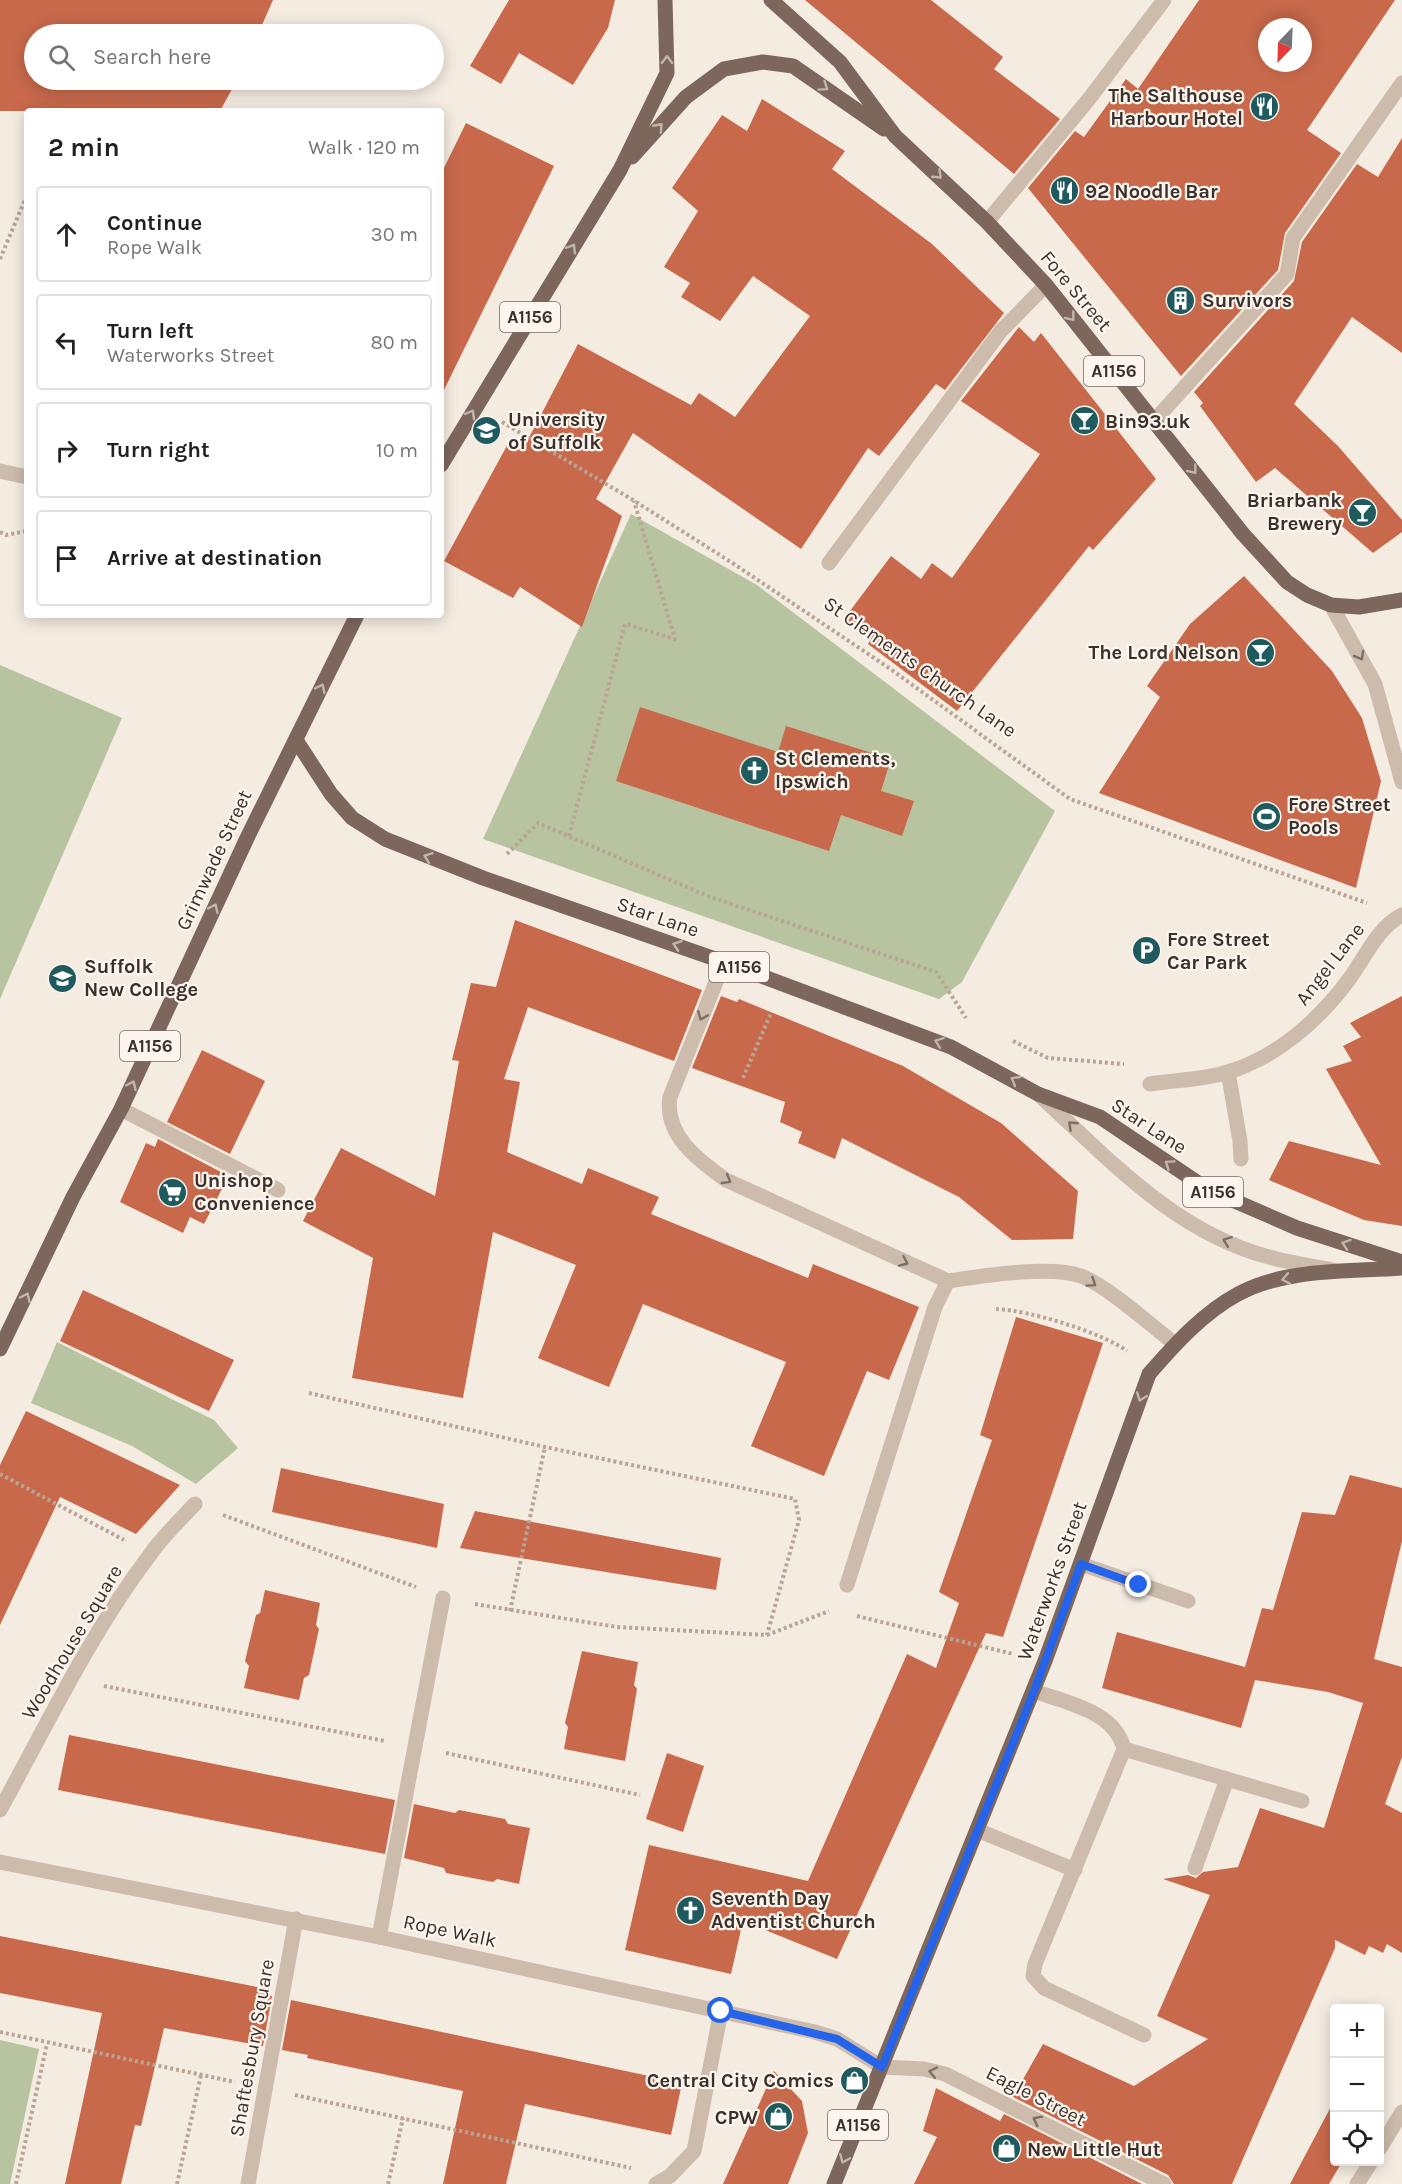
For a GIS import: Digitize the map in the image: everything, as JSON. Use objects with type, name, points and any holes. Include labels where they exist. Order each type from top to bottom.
[{"type":"main road","name":"A1156","points":[[444,460],[620,170],[667,73],[665,0]]},
{"type":"main road","name":"Fore Street","points":[[771,0],[840,62],[895,136],[987,222],[1046,285],[1243,534],[1287,582],[1307,595],[1331,605]]},
{"type":"main road","points":[[620,170],[686,97],[724,69],[763,62],[793,66],[895,136]]},
{"type":"main road","name":"A1156","points":[[1331,605],[1359,607],[1402,600]]},
{"type":"main road","name":"Grimwade Street","points":[[0,1349],[73,1197],[121,1109],[248,836],[356,618]]},
{"type":"main road","name":"Star Lane","points":[[296,740],[331,794],[352,818],[385,839],[464,871],[724,962],[951,1047],[1038,1094],[1100,1117],[1207,1189],[1297,1228],[1402,1262]]},
{"type":"main road","name":"Waterworks Street","points":[[882,2067],[1034,1691],[1149,1374],[1174,1344],[1204,1317],[1239,1293],[1264,1283],[1292,1277],[1402,1268]]},
{"type":"main road","name":"A1156","points":[[834,2184],[882,2067]]},
{"type":"street","points":[[987,222],[1089,99],[1164,0]]},
{"type":"street","points":[[1154,421],[1287,274],[1293,238],[1402,83]]},
{"type":"street","name":"St Clements Church Lane","points":[[829,563],[1000,332],[1046,285]]},
{"type":"street","points":[[0,472],[24,476]]},
{"type":"street","points":[[1331,605],[1375,684],[1402,782]]},
{"type":"street","name":"Angel Lane","points":[[1150,1084],[1228,1072],[1281,1046],[1305,1029],[1334,1000],[1377,937],[1389,923],[1402,915]]},
{"type":"street","points":[[724,962],[670,1097],[668,1111],[673,1127],[698,1159],[726,1180],[948,1281],[984,1276],[1063,1272],[1084,1277],[1174,1344]]},
{"type":"street","points":[[1228,1072],[1241,1159]]},
{"type":"street","name":"Star Lane","points":[[1038,1094],[1130,1179],[1189,1223],[1268,1257],[1344,1272]]},
{"type":"street","points":[[121,1109],[278,1190]]},
{"type":"street","points":[[847,1585],[936,1307],[948,1281]]},
{"type":"street","name":"Woodhouse Square","points":[[0,1810],[71,1679],[150,1554],[195,1504]]},
{"type":"street","points":[[1081,1564],[1188,1601]]},
{"type":"street","points":[[379,1937],[417,1747],[443,1598]]},
{"type":"street","points":[[1034,1691],[1104,1718],[1121,1736],[1124,1749],[1035,1964],[1033,1976],[1044,1988],[1144,2035]]},
{"type":"street","points":[[1124,1749],[1302,1801]]},
{"type":"street","points":[[1195,1868],[1227,1779]]},
{"type":"street","points":[[977,1830],[1075,1870]]},
{"type":"street","name":"Rope Walk","points":[[0,1862],[296,1919],[721,2011],[837,2039],[882,2067]]},
{"type":"street","name":"Shaftesbury Square","points":[[248,2184],[296,1919]]},
{"type":"street","points":[[656,2184],[670,2176],[694,2151],[721,2011]]},
{"type":"street","name":"Eagle Street","points":[[882,2067],[935,2071],[945,2074],[1164,2184]]},
{"type":"street","points":[[1384,2141],[1402,2112]]},
{"type":"street","points":[[1357,2184],[1368,2166]]},
{"type":"path","points":[[0,259],[24,202]]},
{"type":"path","name":"St Clements Church Lane","points":[[475,407],[633,500],[889,668],[1070,799],[1368,903]]},
{"type":"path","points":[[568,836],[625,624],[675,639],[633,500]]},
{"type":"path","points":[[0,532],[6,535],[24,532]]},
{"type":"path","points":[[505,856],[538,824],[710,897],[936,972],[966,1018],[976,1023]]},
{"type":"path","points":[[743,1078],[784,984]]},
{"type":"path","points":[[1007,1038],[1048,1058],[1140,1065],[1150,1084]]},
{"type":"path","points":[[309,1393],[545,1447],[795,1499],[799,1520],[767,1635]]},
{"type":"path","points":[[510,1611],[545,1447]]},
{"type":"path","points":[[0,1474],[150,1554]]},
{"type":"path","points":[[195,1504],[443,1598],[510,1611],[618,1627],[767,1635],[831,1610]]},
{"type":"path","points":[[854,1616],[1017,1655]]},
{"type":"path","points":[[71,1679],[417,1747],[640,1795]]},
{"type":"path","points":[[0,2032],[47,2044],[670,2176]]},
{"type":"path","points":[[16,2184],[47,2044]]},
{"type":"path","points":[[177,2184],[201,2075]]},
{"type":"path","points":[[388,2184],[403,2118]]},
{"type":"green space","points":[[631,514],[757,585],[1055,811],[962,982],[939,999],[483,839]]},
{"type":"green space","points":[[0,665],[122,718],[0,999]]},
{"type":"green space","points":[[57,1342],[214,1420],[238,1448],[196,1484],[132,1446],[31,1403]]},
{"type":"green space","points":[[0,2040],[39,2049],[10,2184],[0,2184]]},
{"type":"building","points":[[0,0],[273,0],[262,24],[24,24],[24,90],[232,90],[222,108],[24,108],[24,111],[0,111]]},
{"type":"building","points":[[509,0],[615,0],[608,28],[573,85],[519,53],[501,84],[470,66]]},
{"type":"building","points":[[805,0],[931,0],[1003,57],[994,69],[1060,119],[1014,174]]},
{"type":"building","points":[[1199,0],[1395,0],[1307,130],[1341,153],[1285,233],[1278,270],[1181,376],[1028,188],[1075,131],[1084,137],[1126,79],[1138,89]]},
{"type":"building","points":[[762,99],[845,151],[832,169],[932,244],[1004,313],[945,390],[936,384],[879,456],[868,448],[801,549],[633,433],[596,499],[622,516],[582,627],[520,587],[513,598],[444,561],[509,442],[522,451],[578,344],[691,405],[699,393],[735,417],[810,316],[753,276],[720,321],[681,297],[690,283],[664,267],[698,211],[672,188],[722,115],[747,131]]},
{"type":"building","points":[[466,123],[554,166],[444,390],[444,168]]},
{"type":"building","points":[[1402,138],[1402,353],[1352,317],[1294,404],[1338,446],[1402,520],[1402,532],[1373,553],[1275,468],[1256,482],[1200,406],[1203,403],[1194,392],[1294,281],[1302,242],[1357,164],[1378,177]]},
{"type":"building","points":[[1019,327],[1034,342],[1041,333],[1156,479],[1093,550],[1089,546],[957,711],[868,644],[871,639],[844,619],[891,556],[921,579],[932,563],[952,578],[1040,454],[961,401]]},
{"type":"building","points":[[1244,576],[1332,671],[1362,718],[1381,781],[1356,888],[1099,793],[1160,697],[1147,686],[1190,624]]},
{"type":"building","name":"St Clements, Ipswich","points":[[640,707],[778,752],[786,726],[891,759],[881,791],[914,801],[902,836],[841,815],[829,851],[616,781]]},
{"type":"building","points":[[515,920],[702,990],[674,1061],[528,1007],[504,1079],[520,1082],[507,1152],[582,1184],[588,1168],[659,1197],[651,1214],[808,1278],[813,1264],[919,1307],[889,1380],[867,1371],[824,1476],[751,1446],[786,1362],[643,1304],[609,1387],[538,1358],[576,1265],[493,1232],[463,1398],[352,1378],[373,1258],[303,1221],[341,1148],[435,1196],[459,1061],[452,1060],[471,983],[496,987]]},
{"type":"building","points":[[721,996],[737,1002],[739,999],[903,1066],[1001,1123],[1078,1191],[1073,1239],[1012,1240],[959,1197],[842,1138],[835,1159],[798,1143],[802,1132],[780,1122],[785,1102],[692,1068]]},
{"type":"building","points":[[1402,996],[1402,1226],[1364,1220],[1269,1180],[1289,1141],[1381,1165],[1326,1069],[1352,1061],[1343,1046],[1361,1037],[1350,1023]]},
{"type":"building","points":[[202,1050],[265,1081],[230,1154],[167,1122]]},
{"type":"building","name":"Unishop Convenience","points":[[158,1139],[221,1172],[218,1178],[226,1181],[204,1224],[190,1217],[183,1233],[120,1202],[146,1143],[155,1147]]},
{"type":"building","points":[[83,1290],[234,1360],[209,1411],[60,1341]]},
{"type":"building","points":[[1016,1317],[1103,1343],[1003,1637],[986,1633],[837,1959],[743,1921],[731,1974],[625,1950],[649,1845],[808,1881],[907,1654],[936,1668],[959,1603],[939,1592],[992,1440],[980,1435]]},
{"type":"building","points":[[26,1411],[180,1485],[136,1534],[60,1497],[0,1625],[0,1465]]},
{"type":"building","points":[[281,1468],[444,1504],[437,1548],[272,1512]]},
{"type":"building","points":[[1350,1475],[1402,1488],[1402,1541],[1374,1659],[1402,1667],[1402,1757],[1385,1804],[1402,1813],[1402,1953],[1387,1944],[1383,1953],[1369,1946],[1365,1955],[1335,1940],[1335,1948],[1232,2184],[1174,2184],[1168,2175],[1013,2097],[1043,2044],[1134,2086],[1208,2039],[1157,2016],[1210,1895],[1163,1879],[1188,1875],[1196,1878],[1203,1872],[1238,1867],[1260,1808],[1324,1828],[1363,1703],[1328,1692],[1255,1680],[1241,1728],[1102,1688],[1117,1632],[1245,1667],[1262,1608],[1273,1610],[1302,1512],[1335,1515]]},
{"type":"building","points":[[475,1511],[721,1558],[716,1590],[460,1548]]},
{"type":"building","points":[[265,1590],[320,1603],[316,1625],[319,1629],[309,1675],[304,1678],[299,1700],[244,1688],[249,1666],[245,1661],[256,1615],[260,1613]]},
{"type":"building","points":[[582,1651],[638,1662],[634,1685],[637,1689],[625,1761],[564,1749],[568,1727],[565,1723]]},
{"type":"building","points":[[69,1735],[395,1800],[385,1854],[58,1790]]},
{"type":"building","points":[[667,1753],[704,1766],[683,1832],[646,1819]]},
{"type":"building","points":[[414,1804],[455,1813],[459,1810],[505,1819],[508,1824],[530,1828],[519,1884],[497,1879],[493,1882],[446,1873],[444,1868],[404,1858]]},
{"type":"building","points":[[0,1936],[267,1989],[266,1994],[272,1996],[263,2046],[164,2028],[141,2126],[135,2125],[121,2184],[65,2184],[102,2013],[0,1993]]},
{"type":"building","points":[[291,2000],[682,2083],[671,2135],[525,2104],[506,2184],[443,2184],[463,2091],[307,2058],[308,2055],[282,2050]]},
{"type":"building","name":"CPW","points":[[774,2071],[802,2101],[808,2133],[788,2184],[723,2184]]},
{"type":"building","points":[[936,2088],[1000,2121],[1004,2114],[1142,2184],[914,2184],[937,2137],[923,2131]]},
{"type":"building","points":[[1330,2108],[1330,2166],[1340,2166],[1329,2184],[1290,2184]]},
{"type":"place","name":"The Salthouse Harbour Hotel","points":[[1264,106]]},
{"type":"place","name":"92 Noodle Bar","points":[[1064,191]]},
{"type":"place","name":"Survivors","points":[[1181,300]]},
{"type":"place","name":"Bin93.uk","points":[[1084,421]]},
{"type":"place","name":"University of Suffolk","points":[[487,431]]},
{"type":"place","name":"Briarbank Brewery","points":[[1363,512]]},
{"type":"place","name":"The Lord Nelson","points":[[1260,652]]},
{"type":"place","name":"St Clements, Ipswich","points":[[754,770]]},
{"type":"place","name":"Fore Street Pools","points":[[1267,816]]},
{"type":"place","name":"Fore Street Car Park","points":[[1146,950]]},
{"type":"place","name":"Suffolk New College","points":[[63,978]]},
{"type":"place","name":"Unishop Convenience","points":[[173,1192]]},
{"type":"place","name":"Seventh Day Adventist Church","points":[[690,1910]]},
{"type":"place","name":"Central City Comics","points":[[855,2080]]},
{"type":"place","name":"CPW","points":[[779,2117]]},
{"type":"place","name":"New Little Hut","points":[[1006,2149]]},
{"type":"route","points":[[721,2011],[837,2039],[882,2067],[1034,1691],[1081,1564],[1139,1585]]}]
